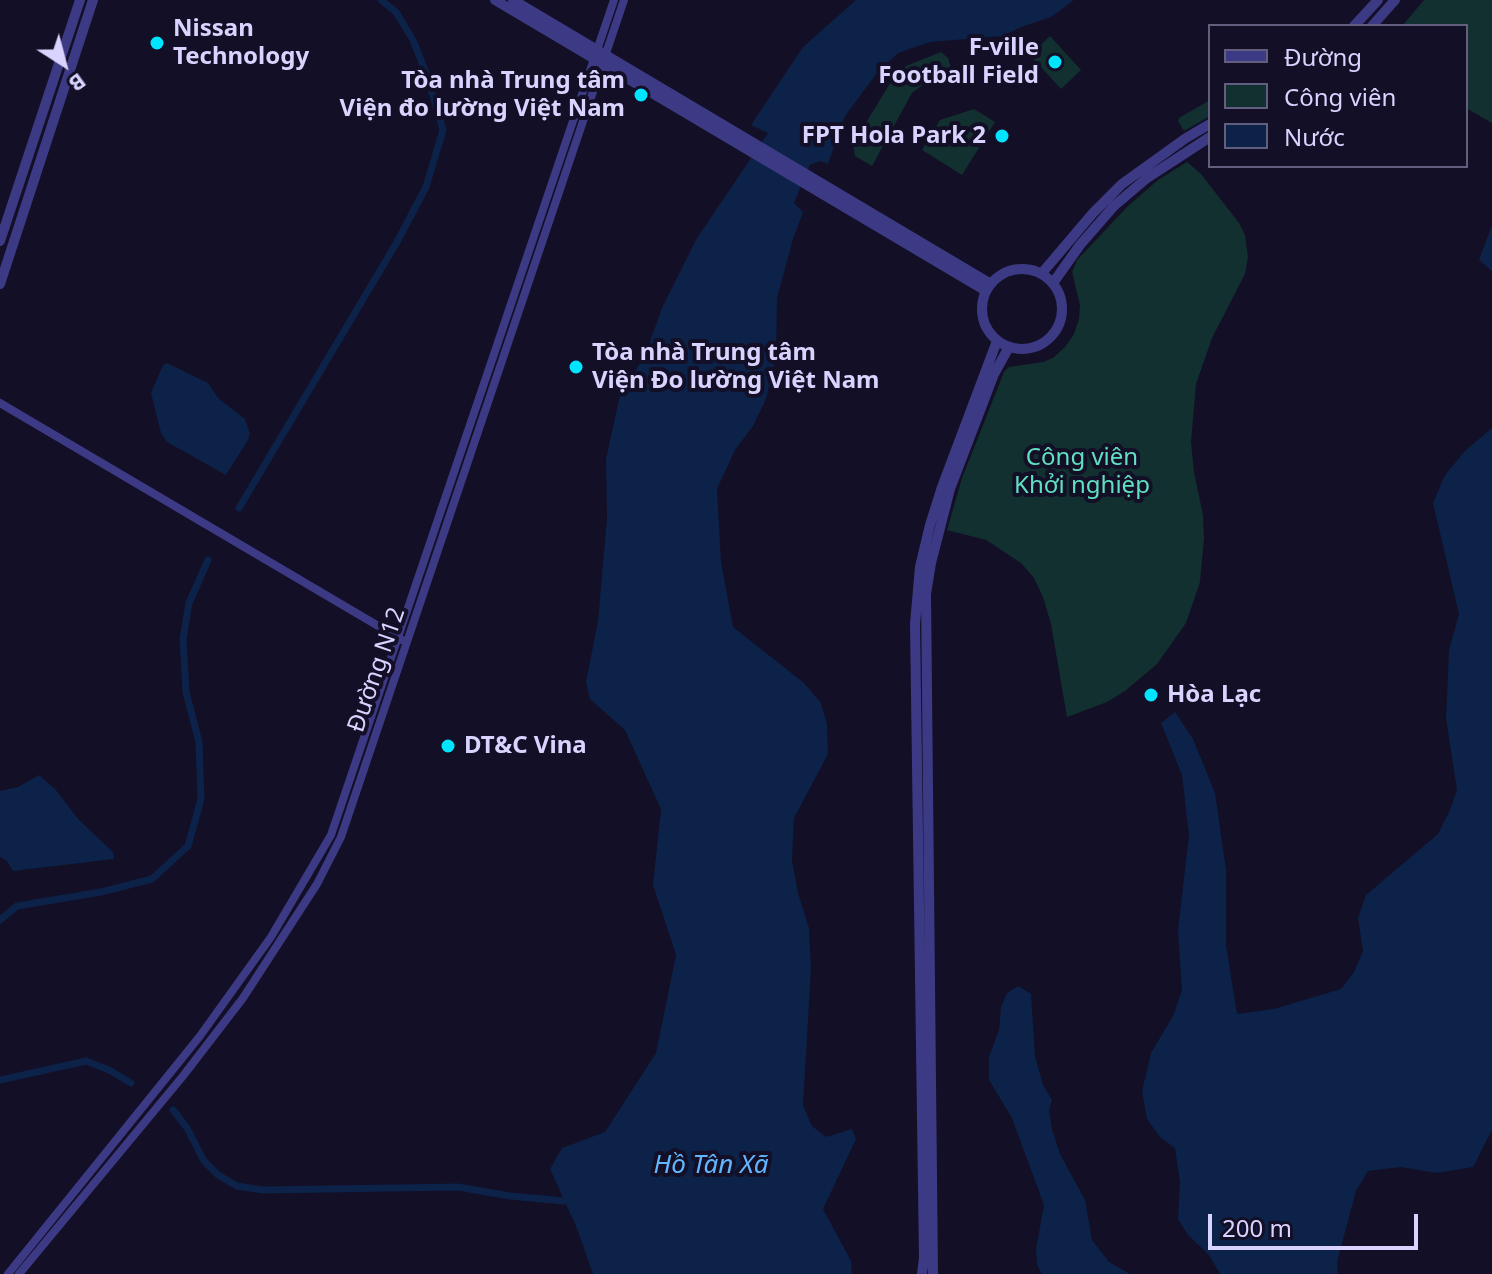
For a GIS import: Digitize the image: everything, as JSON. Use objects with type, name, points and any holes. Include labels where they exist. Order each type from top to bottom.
[{"type":"street","points":[[0,241],[80,0]]},
{"type":"street","points":[[0,284],[93,0]]},
{"type":"street","points":[[495,0],[600,57],[989,288]]},
{"type":"street","points":[[513,0],[600,57]]},
{"type":"street","name":"Đường N12","points":[[600,57],[614,0]]},
{"type":"street","name":"Đường N12","points":[[19,1274],[183,1076],[243,998],[317,884],[347,822],[403,640],[600,57],[624,0]]},
{"type":"street","points":[[1356,24],[1378,0]]},
{"type":"street","points":[[1374,24],[1395,0]]},
{"type":"street","points":[[1042,273],[1122,184],[1208,125]]},
{"type":"street","points":[[1053,283],[1075,250],[1114,206],[1147,178],[1208,138]]},
{"type":"street","points":[[1025,269],[1042,273],[1053,283],[1063,304],[1062,318],[1047,341],[1021,349],[997,341],[983,320],[982,307],[989,288],[1001,275],[1025,269]]},
{"type":"street","points":[[921,667],[915,624],[920,567],[947,473],[997,341]]},
{"type":"street","points":[[933,1274],[921,667],[926,594],[941,519],[994,374],[1009,347]]},
{"type":"street","points":[[0,403],[403,640]]},
{"type":"street","name":"Đường N12","points":[[8,1274],[174,1070],[271,937],[331,835],[403,640]]},
{"type":"street","points":[[922,737],[922,1274]]},
{"type":"green space","points":[[1424,0],[1492,0],[1492,123],[1468,109],[1468,24],[1404,24]]},
{"type":"green space","name":"F-ville Football Field","points":[[1050,36],[1081,70],[1061,89],[1030,55]]},
{"type":"green space","points":[[941,52],[948,58],[953,75],[925,83],[912,93],[872,166],[855,156],[853,144],[889,85],[906,66]]},
{"type":"green space","points":[[1208,101],[1208,117],[1184,131],[1179,118]]},
{"type":"green space","points":[[974,109],[995,122],[962,175],[922,150],[940,120]]},
{"type":"green space","name":"Công viên Khởi nghiệp","points":[[1187,162],[1201,174],[1239,223],[1245,235],[1248,257],[1245,274],[1212,338],[1196,384],[1191,442],[1203,515],[1200,582],[1186,623],[1157,664],[1107,702],[1067,717],[1051,624],[1034,578],[1021,563],[986,540],[947,530],[962,478],[1004,372],[1009,367],[1053,358],[1074,334],[1080,305],[1072,272],[1077,260],[1128,206],[1158,180]]},
{"type":"water","name":"Hồ Tân Xã","points":[[856,0],[1074,0],[1051,17],[1003,36],[930,42],[898,53],[877,73],[845,116],[828,164],[820,161],[810,165],[794,203],[803,212],[777,298],[776,356],[766,399],[753,426],[735,450],[717,489],[721,562],[733,627],[804,683],[821,703],[827,724],[828,754],[794,818],[792,860],[809,928],[811,968],[803,1105],[812,1126],[826,1137],[852,1129],[856,1139],[823,1209],[851,1261],[852,1274],[593,1274],[576,1226],[550,1169],[562,1148],[605,1132],[656,1053],[676,955],[653,885],[661,809],[625,730],[590,699],[586,682],[598,621],[607,518],[606,459],[620,395],[645,355],[662,308],[697,238],[768,133],[751,125],[803,47]]},
{"type":"water","points":[[1492,228],[1492,271],[1479,260]]},
{"type":"water","points":[[167,363],[208,383],[218,398],[245,419],[250,434],[248,440],[226,475],[167,442],[161,433],[151,393],[163,365]]},
{"type":"water","points":[[1492,428],[1492,1130],[1473,1167],[1437,1173],[1401,1167],[1368,1171],[1356,1191],[1337,1262],[1338,1274],[1220,1274],[1209,1255],[1188,1235],[1178,1219],[1180,1182],[1175,1148],[1160,1137],[1147,1119],[1142,1091],[1151,1053],[1173,1016],[1182,990],[1178,930],[1189,835],[1182,775],[1161,723],[1175,712],[1193,739],[1215,793],[1226,870],[1226,945],[1237,1014],[1274,1009],[1341,989],[1354,972],[1363,951],[1358,918],[1366,895],[1438,834],[1457,790],[1446,718],[1449,650],[1459,614],[1433,503],[1445,475],[1466,450]]},
{"type":"water","points":[[39,775],[113,852],[114,859],[13,871],[7,861],[0,857],[0,791],[18,787]]},
{"type":"water","points":[[1018,986],[1031,994],[1035,1056],[1043,1085],[1052,1100],[1049,1110],[1052,1130],[1060,1154],[1085,1200],[1092,1240],[1109,1262],[1130,1274],[1042,1274],[1037,1265],[1036,1249],[1044,1205],[1012,1118],[989,1080],[989,1057],[999,1030],[1001,1007],[1007,993]]},
{"type":"waterway","points":[[239,508],[397,242],[426,187],[443,130],[413,40],[396,12],[381,0]]},
{"type":"waterway","points":[[0,920],[17,906],[101,892],[152,879],[188,846],[201,799],[199,742],[186,692],[183,639],[189,603],[208,560]]},
{"type":"waterway","points":[[0,1080],[86,1061],[131,1083]]},
{"type":"waterway","points":[[173,1110],[187,1128],[204,1161],[218,1175],[237,1186],[263,1190],[458,1187],[564,1201]]},
{"type":"place","name":"Nissan Technology","points":[[157,43]]},
{"type":"place","name":"F-ville Football Field","points":[[1055,62]]},
{"type":"place","name":"Tòa nhà Trung tâm Viện đo lường Việt Nam","points":[[641,95]]},
{"type":"place","name":"FPT Hola Park 2","points":[[1002,136]]},
{"type":"place","name":"Tòa nhà Trung tâm Viện Đo lường Việt Nam","points":[[576,367]]},
{"type":"place","name":"Hòa Lạc","points":[[1151,695]]},
{"type":"place","name":"DT&C Vina","points":[[448,746]]}]
